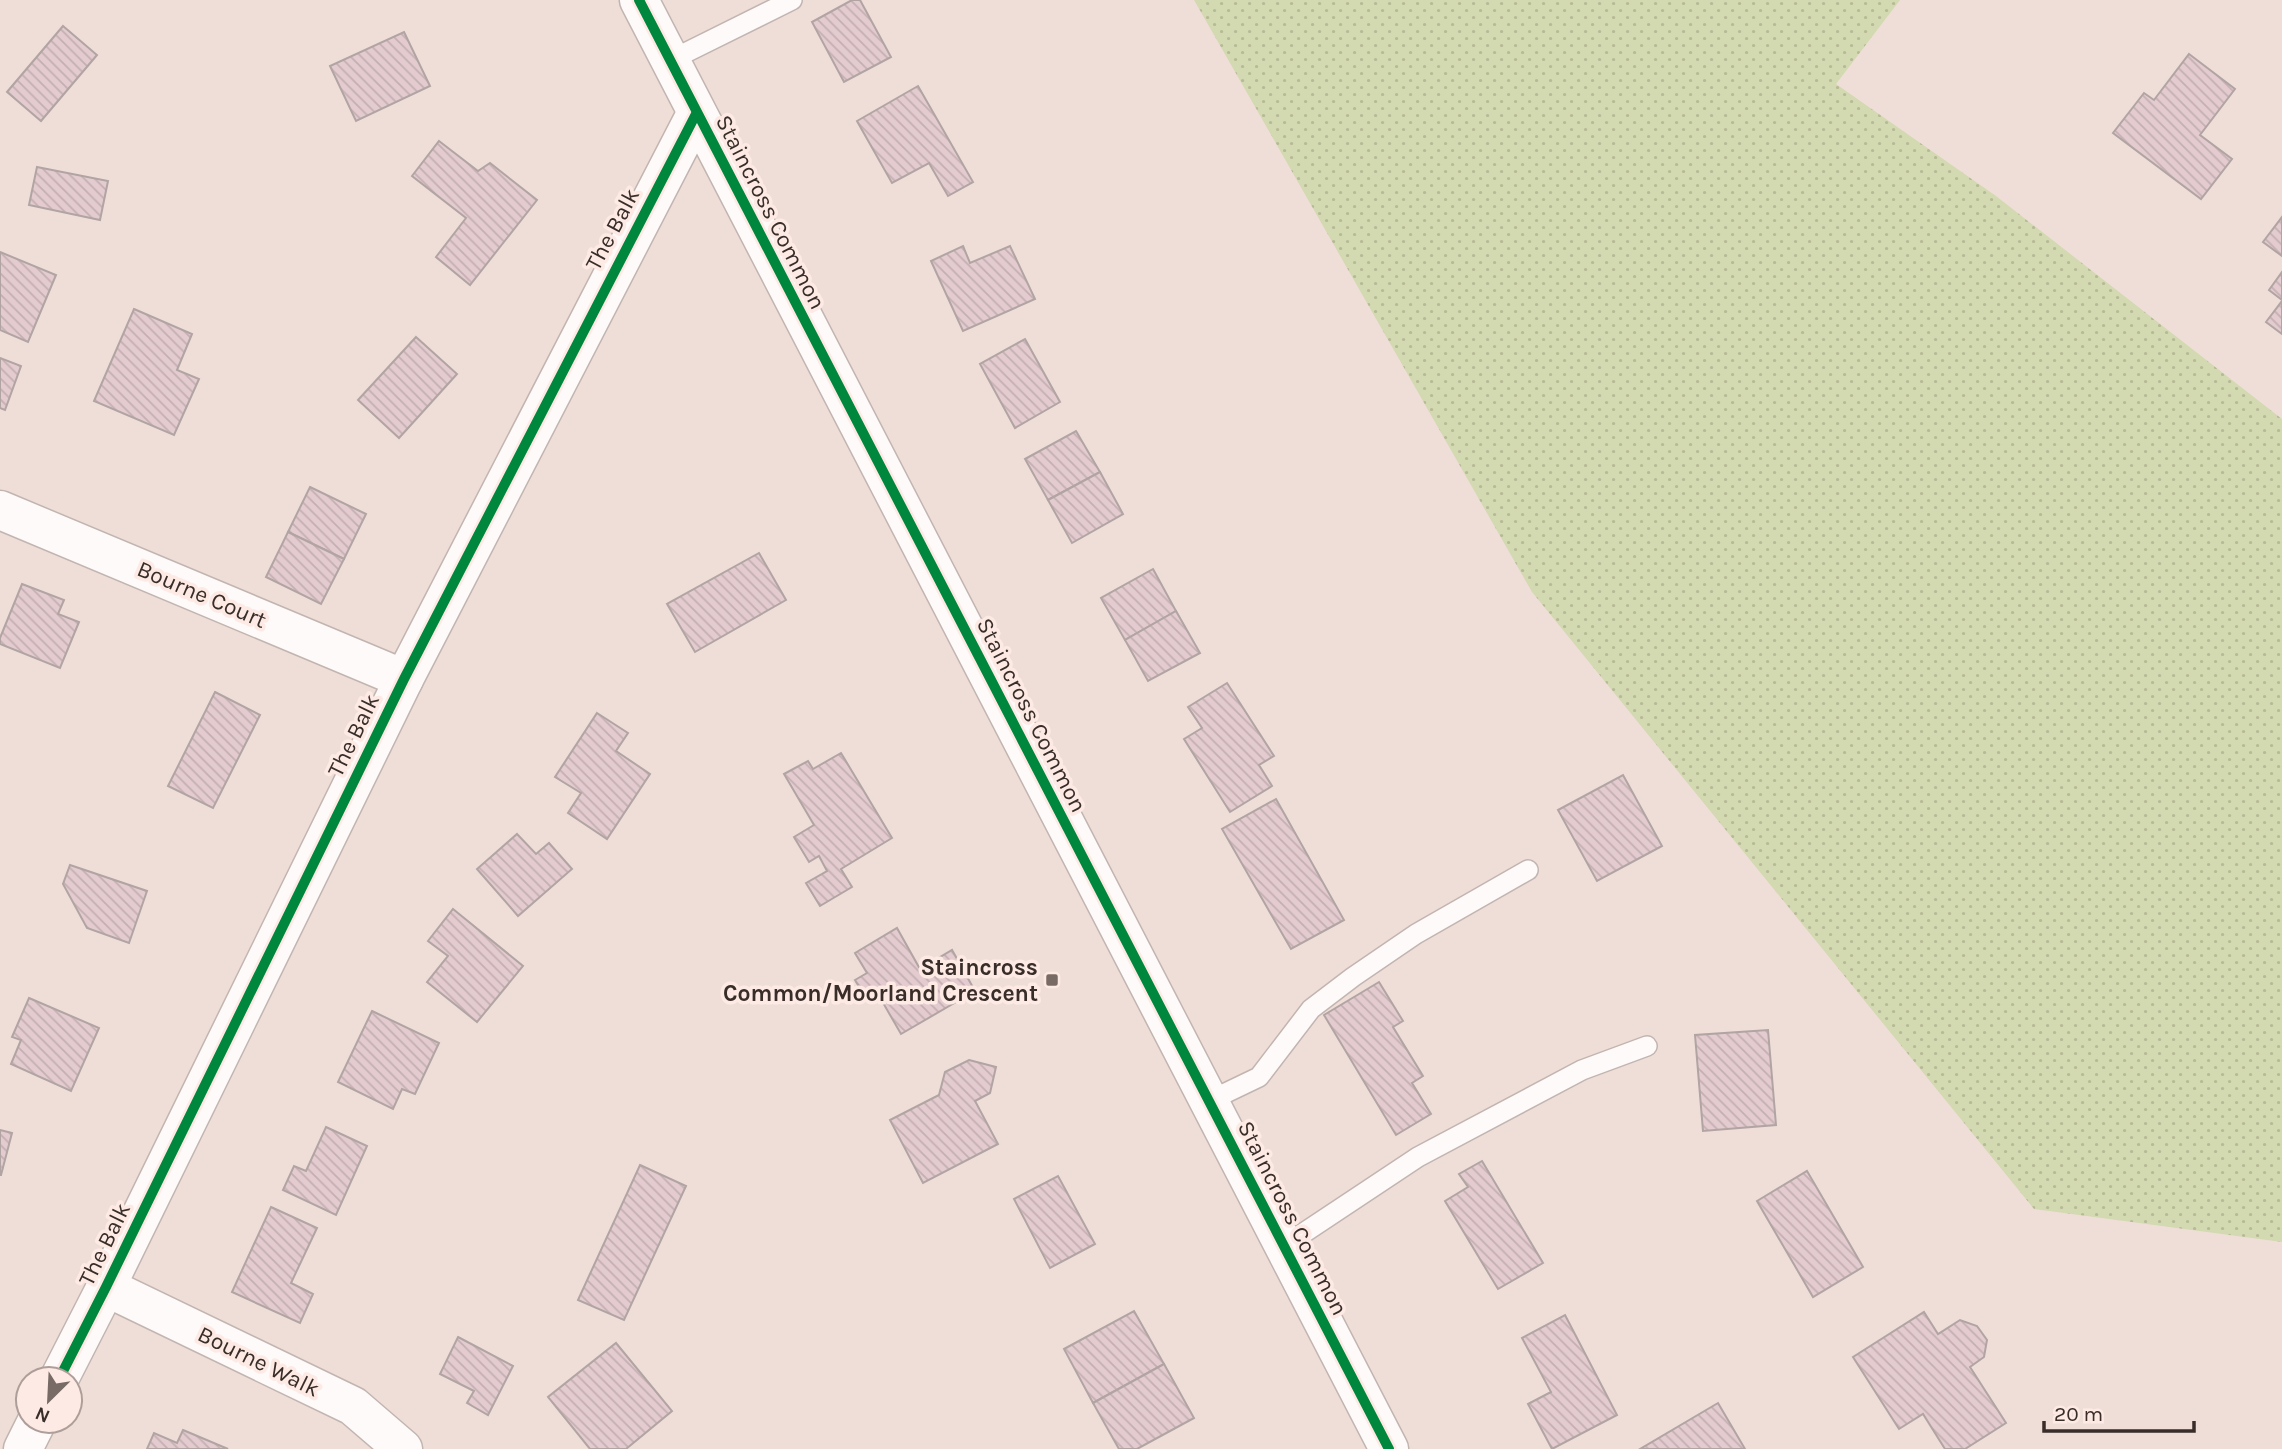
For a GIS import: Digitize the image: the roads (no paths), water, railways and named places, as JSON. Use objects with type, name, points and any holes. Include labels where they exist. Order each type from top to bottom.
[{"type":"street","name":"Staincross Common","points":[[639,0],[1389,1449]]},
{"type":"street","name":"The Balk","points":[[66,1365],[404,679],[696,114]]},
{"type":"street","name":"Bourne Court","points":[[0,510],[404,679]]},
{"type":"street","name":"Bourne Walk","points":[[106,1287],[353,1406],[403,1449]]},
{"type":"lane","points":[[671,60],[792,0]]},
{"type":"lane","points":[[1209,1101],[1259,1077],[1311,1009],[1353,977],[1416,934],[1528,870]]},
{"type":"lane","points":[[1284,1246],[1419,1157],[1582,1070],[1647,1046]]},
{"type":"place","name":"Staincross Common/Moorland Crescent","points":[[1052,980]]}]
